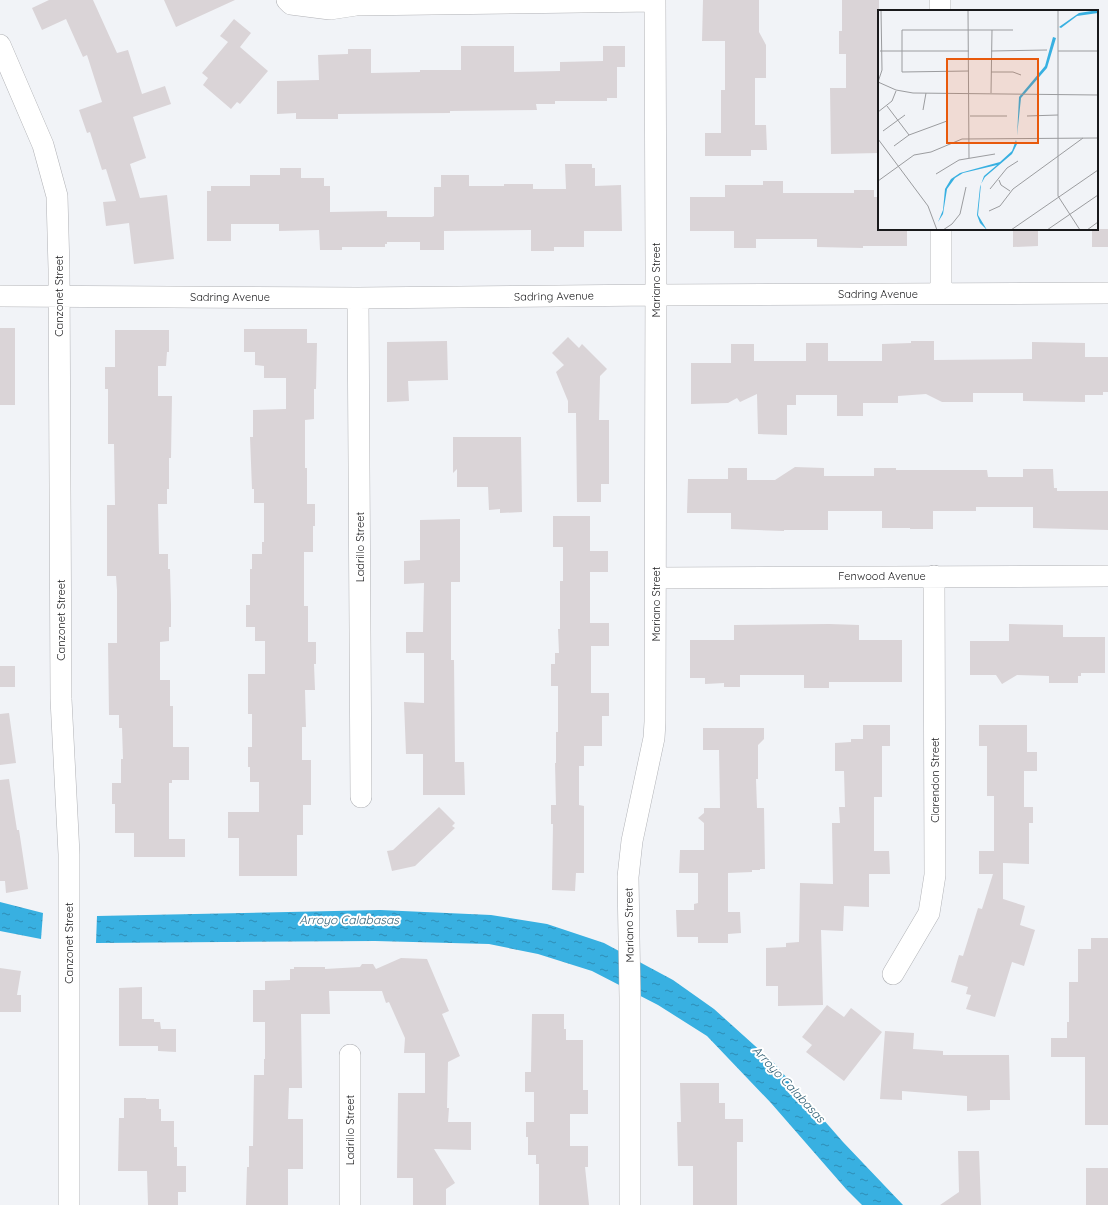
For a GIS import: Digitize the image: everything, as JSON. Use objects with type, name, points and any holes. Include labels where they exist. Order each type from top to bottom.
[{"type":"street","points":[[289,2],[330,9],[356,5],[655,1]]},
{"type":"street","name":"Mariano Street","points":[[630,1205],[630,998],[628,877],[632,841],[654,738],[655,722],[655,1]]},
{"type":"street","name":"Canzonet Street","points":[[0,45],[44,145],[57,196],[61,699],[70,854],[69,1205]]},
{"type":"street","points":[[941,230],[942,294]]},
{"type":"street","name":"Sadring Avenue","points":[[0,296],[358,298],[1108,293]]},
{"type":"street","name":"Ladrillo Street","points":[[358,298],[361,797]]},
{"type":"street","name":"Clarendon Street","points":[[893,974],[929,913],[935,876],[934,576]]},
{"type":"street","name":"Fenwood Avenue","points":[[656,578],[1108,576]]},
{"type":"street","name":"Ladrillo Street","points":[[350,1055],[350,1205]]},
{"type":"water","points":[[0,902],[43,913],[41,939],[0,931]]},
{"type":"water","name":"Arroyo Calabasas","points":[[380,910],[491,915],[547,924],[604,943],[673,980],[714,1009],[773,1062],[843,1142],[903,1205],[862,1205],[846,1189],[771,1103],[707,1036],[658,1005],[592,971],[538,954],[489,944],[375,941],[96,943],[97,916]]},
{"type":"building","points":[[49,0],[93,0],[117,53],[128,50],[142,94],[165,86],[171,104],[133,117],[146,158],[130,164],[140,198],[167,195],[174,259],[134,264],[129,223],[106,226],[103,202],[116,201],[106,169],[102,170],[90,132],[87,133],[79,110],[102,102],[87,55],[83,57],[66,19],[42,30],[32,8]]},
{"type":"building","points":[[164,0],[235,0],[176,27]]},
{"type":"building","points":[[703,0],[759,0],[759,32],[766,45],[766,78],[755,78],[755,125],[766,125],[767,150],[751,150],[751,156],[705,156],[705,133],[721,133],[721,90],[725,90],[725,41],[702,41]]},
{"type":"building","points":[[842,0],[879,0],[878,153],[831,154],[830,88],[846,88],[846,54],[839,54],[839,31],[842,31]]},
{"type":"building","points":[[234,19],[251,33],[240,47],[268,71],[240,104],[237,102],[231,109],[203,85],[208,78],[202,73],[228,42],[220,36]]},
{"type":"building","points":[[461,46],[514,46],[514,72],[560,71],[560,62],[603,61],[603,46],[625,46],[625,67],[617,67],[617,98],[607,98],[607,101],[555,101],[555,104],[536,104],[537,110],[450,111],[450,113],[338,114],[338,119],[296,119],[296,113],[277,114],[277,81],[319,80],[318,55],[348,54],[348,49],[371,49],[371,73],[420,72],[420,70],[461,70]]},
{"type":"building","points":[[565,164],[592,164],[592,168],[595,168],[595,186],[621,185],[622,231],[584,231],[584,247],[554,247],[554,251],[531,251],[531,230],[444,231],[444,250],[420,250],[420,242],[387,242],[385,247],[342,247],[342,250],[320,250],[319,230],[279,231],[279,224],[231,224],[231,241],[207,241],[207,191],[211,191],[211,186],[250,186],[250,175],[280,175],[280,168],[301,168],[301,178],[324,178],[324,186],[330,186],[330,212],[387,211],[387,217],[432,217],[434,216],[434,187],[441,187],[441,175],[469,175],[469,186],[533,184],[533,189],[566,189]]},
{"type":"building","points":[[763,181],[783,181],[783,193],[854,193],[854,190],[874,190],[874,197],[878,197],[878,230],[907,230],[907,246],[863,246],[863,248],[817,247],[817,239],[756,239],[756,248],[734,248],[734,231],[690,231],[690,197],[725,197],[725,185],[763,185]]},
{"type":"building","points":[[1108,229],[1108,247],[1092,247],[1092,230]]},
{"type":"building","points":[[1013,230],[1038,230],[1038,246],[1013,247]]},
{"type":"building","points":[[0,328],[15,328],[15,405],[0,405]]},
{"type":"building","points":[[244,329],[307,329],[307,343],[317,343],[314,419],[305,420],[307,504],[315,504],[313,552],[304,552],[304,606],[308,606],[308,642],[316,642],[316,664],[314,664],[315,690],[305,690],[306,727],[302,727],[302,760],[311,760],[311,805],[303,805],[303,835],[297,835],[297,876],[239,876],[239,838],[228,838],[228,812],[259,812],[259,782],[250,782],[250,767],[248,767],[248,747],[252,747],[252,714],[248,714],[248,674],[265,674],[265,641],[255,641],[255,627],[246,627],[246,605],[250,605],[250,569],[252,569],[252,554],[262,554],[262,542],[264,542],[264,503],[254,503],[254,489],[252,489],[250,437],[253,437],[253,410],[286,409],[286,378],[264,378],[264,366],[255,365],[255,352],[244,352]]},
{"type":"building","points":[[115,330],[169,330],[169,352],[167,352],[166,366],[158,366],[158,396],[172,396],[169,489],[167,489],[167,504],[158,504],[159,554],[168,554],[171,605],[171,627],[169,627],[169,641],[160,642],[160,680],[170,680],[170,706],[173,706],[173,747],[189,747],[189,780],[172,780],[172,783],[169,783],[169,839],[185,839],[185,857],[134,857],[134,833],[115,833],[115,804],[112,804],[112,783],[121,783],[121,759],[123,759],[122,728],[119,728],[119,715],[109,715],[108,643],[117,643],[117,590],[116,576],[107,576],[107,505],[115,505],[114,444],[108,444],[108,389],[105,389],[105,367],[115,367]]},
{"type":"building","points":[[568,337],[579,348],[582,344],[607,369],[600,376],[599,420],[609,420],[609,484],[601,484],[601,502],[577,502],[576,413],[568,413],[568,401],[556,372],[564,365],[552,353]]},
{"type":"building","points":[[447,341],[448,380],[408,381],[409,401],[387,402],[387,342]]},
{"type":"building","points":[[911,341],[934,341],[934,360],[1032,359],[1032,342],[1085,343],[1085,357],[1108,357],[1108,392],[1103,392],[1103,395],[1085,395],[1085,402],[1023,401],[1023,393],[973,393],[973,402],[942,402],[926,394],[898,396],[898,403],[863,403],[863,416],[837,416],[837,395],[796,395],[796,405],[787,405],[787,435],[758,434],[757,394],[740,402],[737,398],[728,403],[691,404],[691,363],[731,363],[731,344],[754,344],[754,361],[806,361],[806,343],[828,343],[828,361],[882,361],[882,344],[911,343]]},
{"type":"building","points":[[453,437],[521,437],[522,512],[500,513],[500,509],[489,510],[488,487],[457,487],[457,469],[453,473]]},
{"type":"building","points":[[795,467],[824,468],[824,476],[874,476],[874,468],[896,468],[896,470],[987,470],[988,477],[1023,477],[1023,469],[1053,469],[1054,488],[1057,488],[1057,491],[1108,491],[1108,530],[1033,528],[1033,507],[976,507],[976,511],[933,511],[933,529],[882,528],[882,511],[828,511],[828,530],[784,531],[731,529],[731,513],[687,513],[688,479],[728,479],[728,468],[747,468],[747,480],[775,480]]},
{"type":"building","points":[[553,516],[590,516],[590,551],[608,551],[608,572],[590,572],[590,623],[609,623],[609,646],[591,646],[591,693],[609,693],[609,716],[602,716],[602,746],[584,746],[584,766],[579,766],[579,805],[584,806],[584,873],[576,873],[575,891],[552,890],[553,824],[551,824],[551,805],[556,805],[555,763],[556,732],[558,732],[558,686],[551,686],[551,664],[555,664],[555,653],[559,653],[558,629],[560,629],[560,581],[563,581],[563,547],[553,547]]},
{"type":"building","points":[[460,519],[460,582],[451,582],[451,660],[454,660],[455,762],[464,762],[465,795],[423,795],[423,754],[406,754],[404,702],[424,703],[424,653],[406,653],[406,632],[423,632],[424,583],[404,584],[404,561],[420,560],[420,520]]},
{"type":"building","points":[[1009,624],[1063,625],[1063,637],[1105,637],[1105,673],[1081,673],[1081,676],[1078,676],[1078,683],[1049,683],[1049,676],[1017,675],[1002,684],[996,675],[970,675],[970,641],[1009,641]]},
{"type":"building","points":[[734,625],[859,625],[859,640],[902,640],[902,682],[829,682],[829,688],[804,688],[804,675],[740,675],[740,687],[724,687],[724,683],[705,684],[705,678],[690,678],[690,640],[734,640]]},
{"type":"building","points":[[0,666],[15,666],[15,687],[0,687]]},
{"type":"building","points":[[9,713],[16,763],[0,765],[0,714]]},
{"type":"building","points":[[863,725],[890,725],[890,746],[882,746],[882,797],[874,797],[874,851],[889,851],[890,874],[869,874],[869,907],[844,906],[843,931],[821,930],[823,1005],[778,1006],[778,986],[766,986],[766,948],[786,947],[786,943],[799,942],[800,883],[833,884],[832,823],[840,823],[839,807],[845,807],[844,771],[835,771],[835,743],[851,742],[851,739],[863,739]]},
{"type":"building","points":[[979,725],[1027,725],[1027,752],[1037,752],[1037,771],[1024,771],[1024,807],[1033,807],[1033,823],[1029,823],[1029,864],[1003,863],[1003,899],[1025,906],[1020,925],[1035,930],[1024,966],[1012,962],[995,1017],[966,1009],[971,995],[966,994],[968,987],[951,982],[959,955],[963,956],[978,908],[982,909],[993,874],[979,874],[979,851],[994,851],[994,796],[987,796],[987,746],[979,746]]},
{"type":"building","points":[[703,728],[764,728],[764,739],[758,745],[758,779],[756,779],[757,808],[764,808],[765,869],[752,870],[752,872],[728,873],[728,912],[740,912],[741,933],[728,934],[728,943],[698,943],[698,937],[677,937],[676,910],[694,910],[694,904],[698,903],[698,873],[679,873],[680,850],[704,850],[704,823],[698,818],[704,813],[704,808],[720,808],[719,750],[703,750]]},
{"type":"building","points":[[9,779],[28,889],[6,893],[5,881],[0,881],[0,780]]},
{"type":"building","points":[[439,807],[455,823],[452,826],[455,828],[415,866],[392,871],[387,851],[393,850]]},
{"type":"building","points":[[1091,938],[1108,938],[1108,1125],[1085,1125],[1085,1057],[1051,1057],[1051,1038],[1067,1038],[1067,1022],[1069,1022],[1069,982],[1078,982],[1078,949],[1091,949]]},
{"type":"building","points":[[401,958],[427,959],[449,1011],[442,1014],[460,1056],[448,1062],[448,1122],[471,1122],[471,1150],[434,1149],[455,1183],[446,1189],[446,1205],[413,1205],[413,1178],[397,1178],[398,1093],[425,1093],[425,1053],[404,1053],[405,1038],[389,1002],[386,1003],[382,991],[329,991],[330,1014],[301,1014],[302,1088],[289,1088],[288,1119],[303,1119],[303,1169],[288,1169],[288,1205],[246,1205],[249,1146],[253,1146],[254,1075],[264,1075],[265,1059],[265,1022],[253,1022],[253,990],[265,990],[265,981],[290,980],[290,969],[294,969],[294,967],[325,967],[325,969],[360,967],[362,964],[373,964],[376,969]]},
{"type":"building","points":[[0,968],[21,971],[17,995],[21,995],[21,1012],[0,1012]]},
{"type":"building","points":[[142,987],[142,1019],[154,1019],[154,1022],[160,1022],[161,1029],[176,1029],[176,1052],[158,1051],[158,1046],[119,1046],[119,988]]},
{"type":"building","points":[[827,1005],[844,1017],[851,1008],[882,1032],[844,1081],[806,1052],[812,1045],[802,1037]]},
{"type":"building","points":[[532,1014],[564,1014],[566,1040],[583,1040],[583,1090],[588,1090],[588,1114],[570,1114],[570,1146],[588,1146],[588,1167],[585,1167],[589,1205],[539,1205],[539,1164],[536,1164],[536,1155],[528,1155],[528,1137],[526,1137],[526,1122],[534,1122],[534,1092],[525,1092],[525,1072],[531,1072]]},
{"type":"building","points":[[885,1031],[914,1033],[913,1049],[943,1051],[943,1055],[1009,1055],[1010,1100],[990,1100],[990,1110],[967,1111],[967,1096],[902,1091],[902,1100],[880,1099]]},
{"type":"building","points":[[680,1083],[719,1083],[719,1103],[725,1103],[725,1119],[743,1119],[743,1142],[737,1142],[737,1205],[693,1205],[693,1166],[678,1166],[677,1122],[681,1122]]},
{"type":"building","points":[[124,1098],[159,1099],[161,1121],[174,1121],[174,1147],[177,1147],[177,1166],[186,1166],[186,1192],[178,1192],[178,1205],[148,1205],[147,1171],[118,1171],[119,1118],[124,1118]]},
{"type":"building","points":[[958,1151],[979,1151],[981,1205],[940,1205],[959,1192]]},
{"type":"building","points":[[1086,1168],[1108,1168],[1108,1205],[1086,1205]]}]
